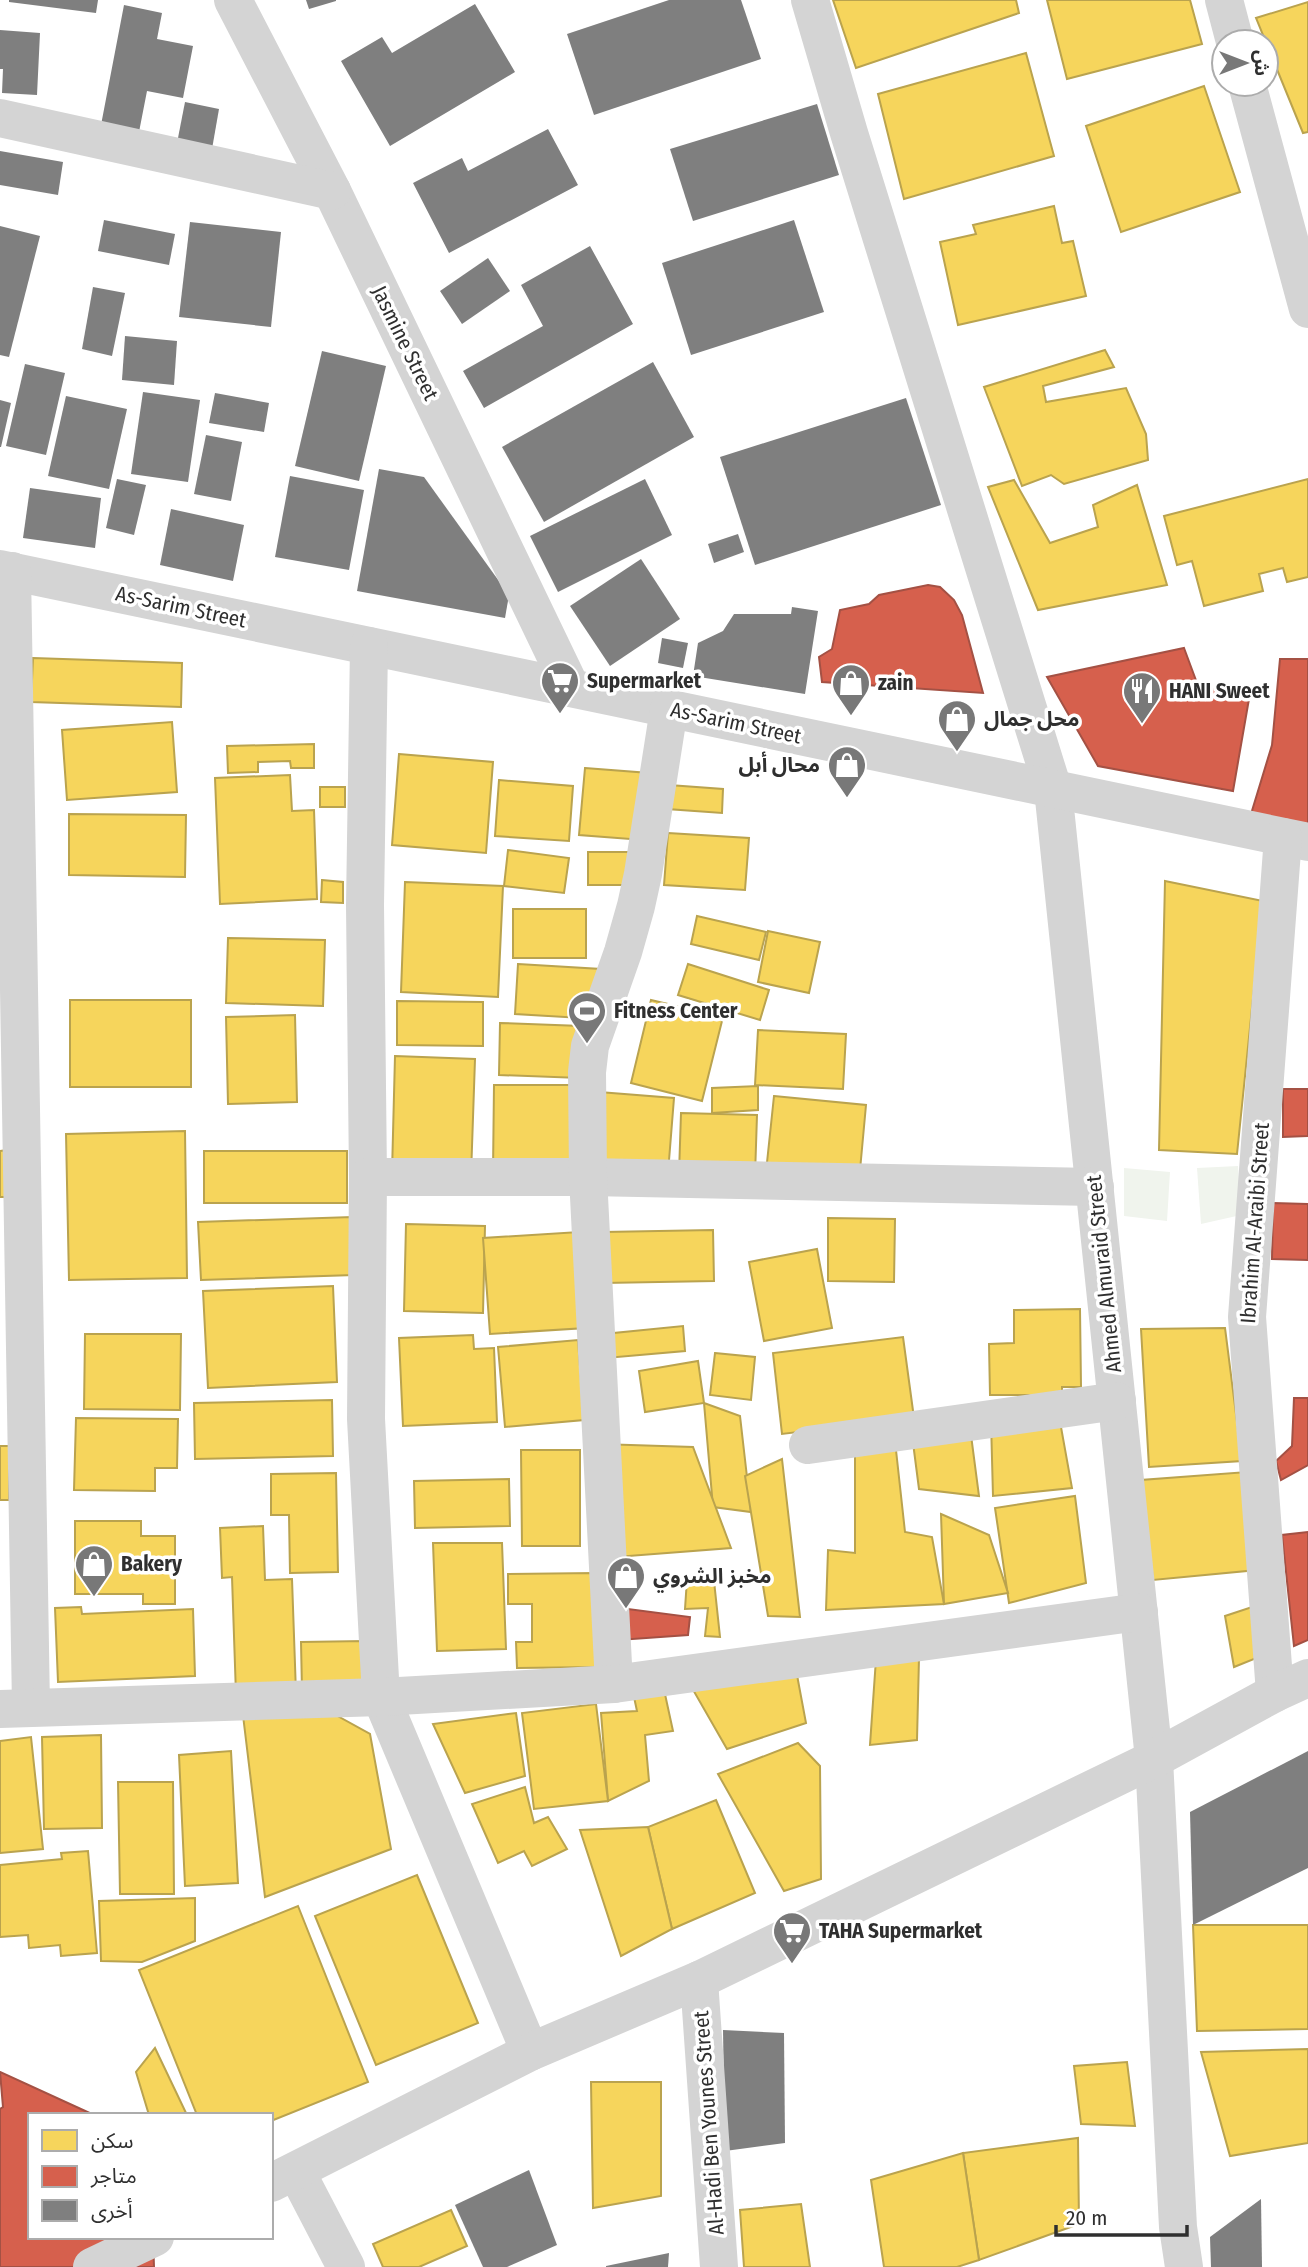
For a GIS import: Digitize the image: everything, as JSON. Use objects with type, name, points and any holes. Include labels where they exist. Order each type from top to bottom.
[{"type":"street","name":"Jasmine Street","points":[[233,0],[332,191],[571,688]]},
{"type":"street","name":"Ahmed Almuraid Street","points":[[810,0],[1053,789],[1154,1759],[1178,2227],[1184,2267]]},
{"type":"street","points":[[1224,0],[1231,28]]},
{"type":"street","points":[[1251,98],[1308,309]]},
{"type":"street","points":[[0,118],[332,191]]},
{"type":"street","points":[[6,570],[15,1708],[381,1697],[614,1684],[1139,1612]]},
{"type":"street","name":"As-Sarim Street","points":[[6,570],[1295,840]]},
{"type":"street","points":[[369,646],[365,905],[368,1177],[366,1419],[381,1697],[530,2052]]},
{"type":"street","points":[[614,1684],[588,1177],[587,1072],[590,1046],[624,952],[636,906],[669,709]]},
{"type":"street","name":"Ibrahim Al-Araibi Street","points":[[1292,1686],[1247,1317],[1295,840]]},
{"type":"street","points":[[368,1177],[588,1177],[1095,1187]]},
{"type":"street","points":[[808,1445],[1117,1401]]},
{"type":"street","points":[[346,2267],[284,2177],[530,2052],[699,1980],[1154,1759],[1292,1686]]},
{"type":"street","name":"Al-Hadi Ben Younes Street","points":[[699,1980],[719,2267]]},
{"type":"street","points":[[92,2267],[151,2239]]},
{"type":"shaded area","points":[[1238,1166],[1241,1215],[1201,1224],[1197,1168]]},
{"type":"shaded area","points":[[1124,1168],[1170,1172],[1167,1221],[1124,1216]]},
{"type":"building: سكن","points":[[833,0],[1016,0],[1019,13],[856,68]]},
{"type":"building: سكن","points":[[1047,0],[1190,0],[1202,44],[1067,79]]},
{"type":"building: سكن","points":[[1308,2],[1308,132],[1303,133],[1280,77],[1280,28],[1260,28],[1256,18]]},
{"type":"building: سكن","points":[[1026,53],[1054,156],[904,199],[878,94]]},
{"type":"building: سكن","points":[[1204,86],[1240,192],[1121,232],[1086,126]]},
{"type":"building: سكن","points":[[1054,206],[1062,243],[1073,241],[1086,296],[958,325],[940,242],[976,234],[973,225]]},
{"type":"building: سكن","points":[[1105,350],[1114,367],[1043,386],[1046,402],[1126,388],[1146,434],[1148,460],[1064,484],[1051,475],[1022,486],[984,387]]},
{"type":"building: سكن","points":[[1308,479],[1308,577],[1287,582],[1283,568],[1259,574],[1263,591],[1204,606],[1192,561],[1177,565],[1164,516]]},
{"type":"building: سكن","points":[[1014,480],[1050,543],[1098,527],[1093,505],[1137,485],[1167,585],[1038,610],[988,487]]},
{"type":"building: سكن","points":[[33,658],[182,663],[181,707],[31,702]]},
{"type":"building: سكن","points":[[172,722],[177,792],[67,800],[62,730]]},
{"type":"building: سكن","points":[[314,744],[314,768],[291,768],[290,761],[258,762],[258,772],[228,773],[227,746]]},
{"type":"building: سكن","points":[[399,754],[493,762],[486,853],[392,845]]},
{"type":"building: سكن","points":[[585,768],[649,773],[643,840],[579,835]]},
{"type":"building: سكن","points":[[290,775],[292,811],[314,810],[317,899],[220,904],[215,778]]},
{"type":"building: سكن","points":[[499,780],[573,786],[569,841],[495,836]]},
{"type":"building: سكن","points":[[669,785],[723,789],[722,813],[667,809]]},
{"type":"building: سكن","points":[[320,787],[345,787],[345,807],[320,807]]},
{"type":"building: سكن","points":[[69,814],[186,815],[185,877],[69,875]]},
{"type":"building: سكن","points":[[668,833],[749,838],[745,890],[664,885]]},
{"type":"building: سكن","points":[[508,850],[569,858],[564,893],[504,886]]},
{"type":"building: سكن","points":[[588,852],[639,852],[639,885],[588,885]]},
{"type":"building: سكن","points":[[322,880],[343,882],[343,903],[321,902]]},
{"type":"building: سكن","points":[[1165,881],[1263,901],[1237,1154],[1159,1150]]},
{"type":"building: سكن","points":[[405,882],[503,886],[498,997],[401,992]]},
{"type":"building: سكن","points":[[513,909],[586,909],[586,958],[513,958]]},
{"type":"building: سكن","points":[[697,916],[766,932],[759,960],[691,944]]},
{"type":"building: سكن","points":[[768,931],[820,942],[809,993],[758,982]]},
{"type":"building: سكن","points":[[228,938],[325,940],[323,1006],[226,1003]]},
{"type":"building: سكن","points":[[518,964],[601,969],[598,1019],[515,1014]]},
{"type":"building: سكن","points":[[688,964],[769,990],[760,1020],[678,995]]},
{"type":"building: سكن","points":[[70,1000],[191,1000],[191,1087],[70,1087]]},
{"type":"building: سكن","points":[[651,1000],[723,1017],[702,1101],[631,1083]]},
{"type":"building: سكن","points":[[397,1001],[483,1002],[483,1046],[397,1045]]},
{"type":"building: سكن","points":[[295,1015],[297,1102],[228,1104],[226,1017]]},
{"type":"building: سكن","points":[[500,1023],[581,1026],[580,1078],[499,1075]]},
{"type":"building: سكن","points":[[758,1030],[846,1034],[843,1089],[755,1085]]},
{"type":"building: سكن","points":[[395,1056],[475,1059],[471,1176],[392,1173]]},
{"type":"building: سكن","points":[[494,1085],[578,1085],[577,1173],[493,1172]]},
{"type":"building: سكن","points":[[758,1086],[758,1110],[712,1113],[712,1088]]},
{"type":"building: سكن","points":[[599,1092],[674,1098],[668,1173],[592,1166]]},
{"type":"building: سكن","points":[[774,1096],[866,1105],[859,1181],[766,1172]]},
{"type":"building: سكن","points":[[681,1113],[757,1115],[755,1176],[679,1174]]},
{"type":"building: سكن","points":[[185,1131],[187,1278],[69,1280],[66,1134]]},
{"type":"building: سكن","points":[[7,1150],[8,1197],[0,1197],[0,1151]]},
{"type":"building: سكن","points":[[204,1151],[347,1151],[347,1203],[204,1203]]},
{"type":"building: سكن","points":[[352,1217],[354,1275],[201,1280],[198,1222]]},
{"type":"building: سكن","points":[[828,1218],[895,1219],[894,1282],[828,1281]]},
{"type":"building: سكن","points":[[406,1224],[485,1226],[483,1313],[404,1311]]},
{"type":"building: سكن","points":[[713,1230],[714,1281],[604,1283],[604,1232]]},
{"type":"building: سكن","points":[[579,1232],[586,1328],[490,1334],[483,1238]]},
{"type":"building: سكن","points":[[817,1249],[832,1328],[764,1341],[749,1262]]},
{"type":"building: سكن","points":[[333,1286],[337,1382],[208,1388],[203,1291]]},
{"type":"building: سكن","points":[[1080,1309],[1081,1387],[1062,1387],[1062,1406],[1028,1395],[990,1395],[989,1344],[1014,1343],[1014,1310]]},
{"type":"building: سكن","points":[[683,1326],[685,1351],[606,1358],[604,1334]]},
{"type":"building: سكن","points":[[1225,1328],[1242,1461],[1149,1467],[1141,1329]]},
{"type":"building: سكن","points":[[85,1334],[181,1334],[180,1410],[84,1409]]},
{"type":"building: سكن","points":[[473,1335],[474,1349],[494,1348],[497,1422],[403,1426],[399,1338]]},
{"type":"building: سكن","points":[[903,1337],[914,1418],[782,1434],[773,1353]]},
{"type":"building: سكن","points":[[578,1340],[584,1420],[505,1427],[498,1347]]},
{"type":"building: سكن","points":[[715,1353],[755,1357],[751,1400],[710,1395]]},
{"type":"building: سكن","points":[[698,1361],[704,1403],[645,1412],[639,1371]]},
{"type":"building: سكن","points":[[332,1400],[333,1456],[195,1459],[194,1403]]},
{"type":"building: سكن","points":[[704,1403],[740,1416],[751,1512],[713,1507]]},
{"type":"building: سكن","points":[[1059,1416],[1072,1488],[993,1496],[991,1421]]},
{"type":"building: سكن","points":[[76,1418],[178,1419],[177,1468],[155,1468],[155,1491],[74,1490]]},
{"type":"building: سكن","points":[[912,1435],[971,1435],[979,1496],[919,1489]]},
{"type":"building: سكن","points":[[895,1441],[905,1532],[932,1537],[944,1604],[826,1610],[828,1550],[855,1553],[855,1445]]},
{"type":"building: سكن","points":[[599,1444],[693,1447],[731,1548],[603,1558]]},
{"type":"building: سكن","points":[[0,1446],[9,1446],[9,1500],[0,1500]]},
{"type":"building: سكن","points":[[521,1450],[580,1450],[580,1546],[522,1546]]},
{"type":"building: سكن","points":[[782,1459],[800,1617],[768,1616],[745,1476]]},
{"type":"building: سكن","points":[[1247,1472],[1257,1570],[1153,1580],[1141,1480]]},
{"type":"building: سكن","points":[[336,1473],[338,1572],[290,1573],[289,1515],[271,1515],[271,1474]]},
{"type":"building: سكن","points":[[509,1479],[510,1526],[415,1528],[414,1481]]},
{"type":"building: سكن","points":[[1075,1496],[1086,1583],[1009,1603],[995,1508]]},
{"type":"building: سكن","points":[[941,1514],[989,1535],[1008,1593],[944,1604]]},
{"type":"building: سكن","points":[[75,1521],[141,1521],[141,1536],[175,1536],[175,1604],[143,1604],[143,1594],[75,1594]]},
{"type":"building: سكن","points":[[263,1526],[265,1580],[292,1579],[296,1693],[236,1695],[232,1577],[222,1578],[220,1528]]},
{"type":"building: سكن","points":[[433,1543],[502,1543],[506,1649],[437,1651]]},
{"type":"building: سكن","points":[[595,1573],[596,1667],[517,1668],[516,1642],[532,1642],[532,1604],[508,1604],[508,1574]]},
{"type":"building: سكن","points":[[687,1579],[714,1581],[720,1637],[705,1636],[708,1608],[685,1609]]},
{"type":"building: سكن","points":[[1255,1606],[1264,1655],[1234,1667],[1225,1616]]},
{"type":"building: سكن","points":[[81,1607],[82,1614],[193,1609],[195,1676],[58,1682],[55,1608]]},
{"type":"building: سكن","points":[[365,1641],[365,1689],[302,1690],[301,1642]]},
{"type":"building: سكن","points":[[919,1658],[917,1740],[870,1745],[876,1659]]},
{"type":"building: سكن","points":[[797,1675],[806,1723],[727,1749],[688,1681]]},
{"type":"building: سكن","points":[[663,1685],[673,1731],[645,1735],[649,1781],[608,1801],[601,1713],[637,1711],[634,1697]]},
{"type":"building: سكن","points":[[314,1703],[370,1734],[391,1849],[265,1897],[242,1707]]},
{"type":"building: سكن","points":[[596,1704],[608,1801],[534,1809],[522,1713]]},
{"type":"building: سكن","points":[[516,1713],[525,1776],[465,1793],[433,1724]]},
{"type":"building: سكن","points":[[101,1735],[102,1828],[44,1829],[42,1737]]},
{"type":"building: سكن","points":[[31,1737],[43,1849],[0,1853],[0,1741]]},
{"type":"building: سكن","points":[[798,1743],[820,1766],[821,1879],[784,1891],[718,1774]]},
{"type":"building: سكن","points":[[231,1751],[238,1883],[185,1886],[179,1755]]},
{"type":"building: سكن","points":[[118,1782],[173,1782],[174,1894],[120,1894]]},
{"type":"building: سكن","points":[[525,1787],[534,1823],[548,1817],[567,1849],[532,1866],[524,1851],[498,1863],[472,1804]]},
{"type":"building: سكن","points":[[716,1800],[755,1893],[672,1929],[648,1827]]},
{"type":"building: سكن","points":[[648,1827],[672,1929],[621,1956],[580,1830]]},
{"type":"building: سكن","points":[[88,1851],[97,1953],[61,1956],[60,1945],[29,1948],[28,1935],[0,1937],[0,1865],[62,1859],[61,1853]]},
{"type":"building: سكن","points":[[417,1875],[478,2023],[376,2065],[315,1916]]},
{"type":"building: سكن","points":[[195,1898],[195,1941],[142,1962],[101,1961],[99,1901]]},
{"type":"building: سكن","points":[[298,1906],[368,2082],[273,2120],[273,2113],[196,2113],[139,1970]]},
{"type":"building: سكن","points":[[1193,1925],[1308,1925],[1308,2029],[1197,2031]]},
{"type":"building: سكن","points":[[155,2048],[186,2113],[148,2113],[136,2072]]},
{"type":"building: سكن","points":[[1308,2049],[1308,2143],[1230,2156],[1201,2052]]},
{"type":"building: سكن","points":[[1127,2062],[1135,2126],[1081,2124],[1074,2066]]},
{"type":"building: سكن","points":[[591,2082],[661,2082],[661,2196],[593,2208]]},
{"type":"building: سكن","points":[[1078,2138],[1079,2224],[979,2260],[963,2153]]},
{"type":"building: سكن","points":[[963,2153],[979,2260],[957,2267],[884,2267],[871,2180]]},
{"type":"building: سكن","points":[[801,2204],[810,2267],[744,2267],[740,2210]]},
{"type":"building: سكن","points":[[451,2210],[467,2246],[419,2267],[383,2267],[373,2244]]},
{"type":"building: متاجر","points":[[928,585],[940,587],[954,600],[962,615],[983,693],[822,682],[819,657],[832,649],[840,610],[869,604],[879,595]]},
{"type":"building: متاجر","points":[[1184,648],[1197,683],[1249,699],[1233,791],[1098,766],[1047,677]]},
{"type":"building: متاجر","points":[[1280,659],[1308,659],[1308,834],[1248,824],[1272,745]]},
{"type":"building: متاجر","points":[[1283,1089],[1308,1089],[1308,1136],[1283,1137]]},
{"type":"building: متاجر","points":[[1273,1203],[1308,1204],[1308,1260],[1272,1259]]},
{"type":"building: متاجر","points":[[1294,1398],[1308,1398],[1308,1465],[1281,1480],[1276,1461],[1292,1446]]},
{"type":"building: متاجر","points":[[1308,1532],[1308,1640],[1294,1646],[1282,1535]]},
{"type":"building: متاجر","points":[[620,1608],[690,1617],[688,1635],[619,1640]]},
{"type":"building: متاجر","points":[[0,2072],[90,2113],[28,2113],[28,2239],[153,2239],[154,2267],[0,2267],[0,2109],[3,2107]]},
{"type":"building: أخرى","points":[[9,0],[98,0],[96,13]]},
{"type":"building: أخرى","points":[[306,0],[336,0],[336,1],[309,9]]},
{"type":"building: أخرى","points":[[669,0],[741,0],[761,59],[594,115],[567,34]]},
{"type":"building: أخرى","points":[[475,4],[515,72],[390,146],[341,61],[382,37],[392,53]]},
{"type":"building: أخرى","points":[[124,5],[162,13],[157,39],[193,46],[183,98],[147,91],[139,132],[101,125]]},
{"type":"building: أخرى","points":[[0,30],[40,33],[37,95],[2,93]]},
{"type":"building: أخرى","points":[[185,102],[219,109],[212,149],[177,143]]},
{"type":"building: أخرى","points":[[817,104],[839,175],[693,221],[670,149]]},
{"type":"building: أخرى","points":[[548,129],[578,185],[449,253],[413,183],[462,158],[468,171]]},
{"type":"building: أخرى","points":[[0,151],[63,162],[58,195],[0,185]]},
{"type":"building: أخرى","points":[[104,220],[175,234],[169,265],[98,251]]},
{"type":"building: أخرى","points":[[794,220],[824,312],[691,355],[662,263]]},
{"type":"building: أخرى","points":[[190,222],[281,232],[271,327],[179,317]]},
{"type":"building: أخرى","points":[[0,226],[40,236],[9,357],[0,355]]},
{"type":"building: أخرى","points":[[590,246],[633,324],[484,408],[463,371],[543,326],[521,285]]},
{"type":"building: أخرى","points":[[488,258],[510,291],[462,324],[440,291]]},
{"type":"building: أخرى","points":[[93,287],[125,293],[112,356],[82,349]]},
{"type":"building: أخرى","points":[[125,336],[177,341],[174,385],[122,380]]},
{"type":"building: أخرى","points":[[322,351],[386,366],[359,481],[295,466]]},
{"type":"building: أخرى","points":[[653,362],[694,437],[544,522],[502,447]]},
{"type":"building: أخرى","points":[[25,364],[65,373],[46,455],[6,446]]},
{"type":"building: أخرى","points":[[143,392],[200,400],[188,482],[131,474]]},
{"type":"building: أخرى","points":[[215,393],[269,403],[264,432],[209,423]]},
{"type":"building: أخرى","points":[[66,396],[127,409],[109,489],[48,476]]},
{"type":"building: أخرى","points":[[906,398],[941,505],[755,565],[720,457]]},
{"type":"building: أخرى","points":[[0,400],[11,403],[1,447],[0,447]]},
{"type":"building: أخرى","points":[[206,435],[242,442],[231,501],[194,494]]},
{"type":"building: أخرى","points":[[379,469],[424,477],[509,595],[505,618],[357,591]]},
{"type":"building: أخرى","points":[[290,476],[364,490],[349,570],[275,557]]},
{"type":"building: أخرى","points":[[117,479],[146,485],[134,535],[106,528]]},
{"type":"building: أخرى","points":[[645,479],[672,535],[558,592],[530,536]]},
{"type":"building: أخرى","points":[[30,488],[101,498],[95,548],[23,538]]},
{"type":"building: أخرى","points":[[171,509],[244,525],[233,581],[160,565]]},
{"type":"building: أخرى","points":[[738,534],[744,552],[714,563],[708,544]]},
{"type":"building: أخرى","points":[[641,559],[680,619],[610,666],[570,606]]},
{"type":"building: أخرى","points":[[792,607],[818,611],[805,694],[693,676],[698,643],[723,631],[734,614],[791,614]]},
{"type":"building: أخرى","points":[[662,638],[688,643],[683,668],[658,663]]},
{"type":"building: أخرى","points":[[1308,1751],[1308,1868],[1193,1925],[1190,1812]]},
{"type":"building: أخرى","points":[[723,2030],[784,2033],[785,2143],[725,2151]]},
{"type":"building: أخرى","points":[[529,2170],[557,2245],[507,2267],[483,2267],[455,2205]]},
{"type":"building: أخرى","points":[[1261,2199],[1262,2267],[1211,2267],[1210,2237]]},
{"type":"building: أخرى","points":[[669,2253],[668,2267],[606,2267],[606,2266]]},
{"type":"place","name":"Supermarket","points":[[560,715]]},
{"type":"place","name":"zain","points":[[851,717]]},
{"type":"place","name":"HANI Sweet","points":[[1142,725]]},
{"type":"place","name":"محل جمال","points":[[957,753]]},
{"type":"place","name":"محال أبل","points":[[847,799]]},
{"type":"place","name":"Fitness Center","points":[[587,1045]]},
{"type":"place","name":"Bakery","points":[[94,1598]]},
{"type":"place","name":"مخبز الشروي","points":[[626,1610]]},
{"type":"place","name":"TAHA Supermarket","points":[[792,1965]]}]
